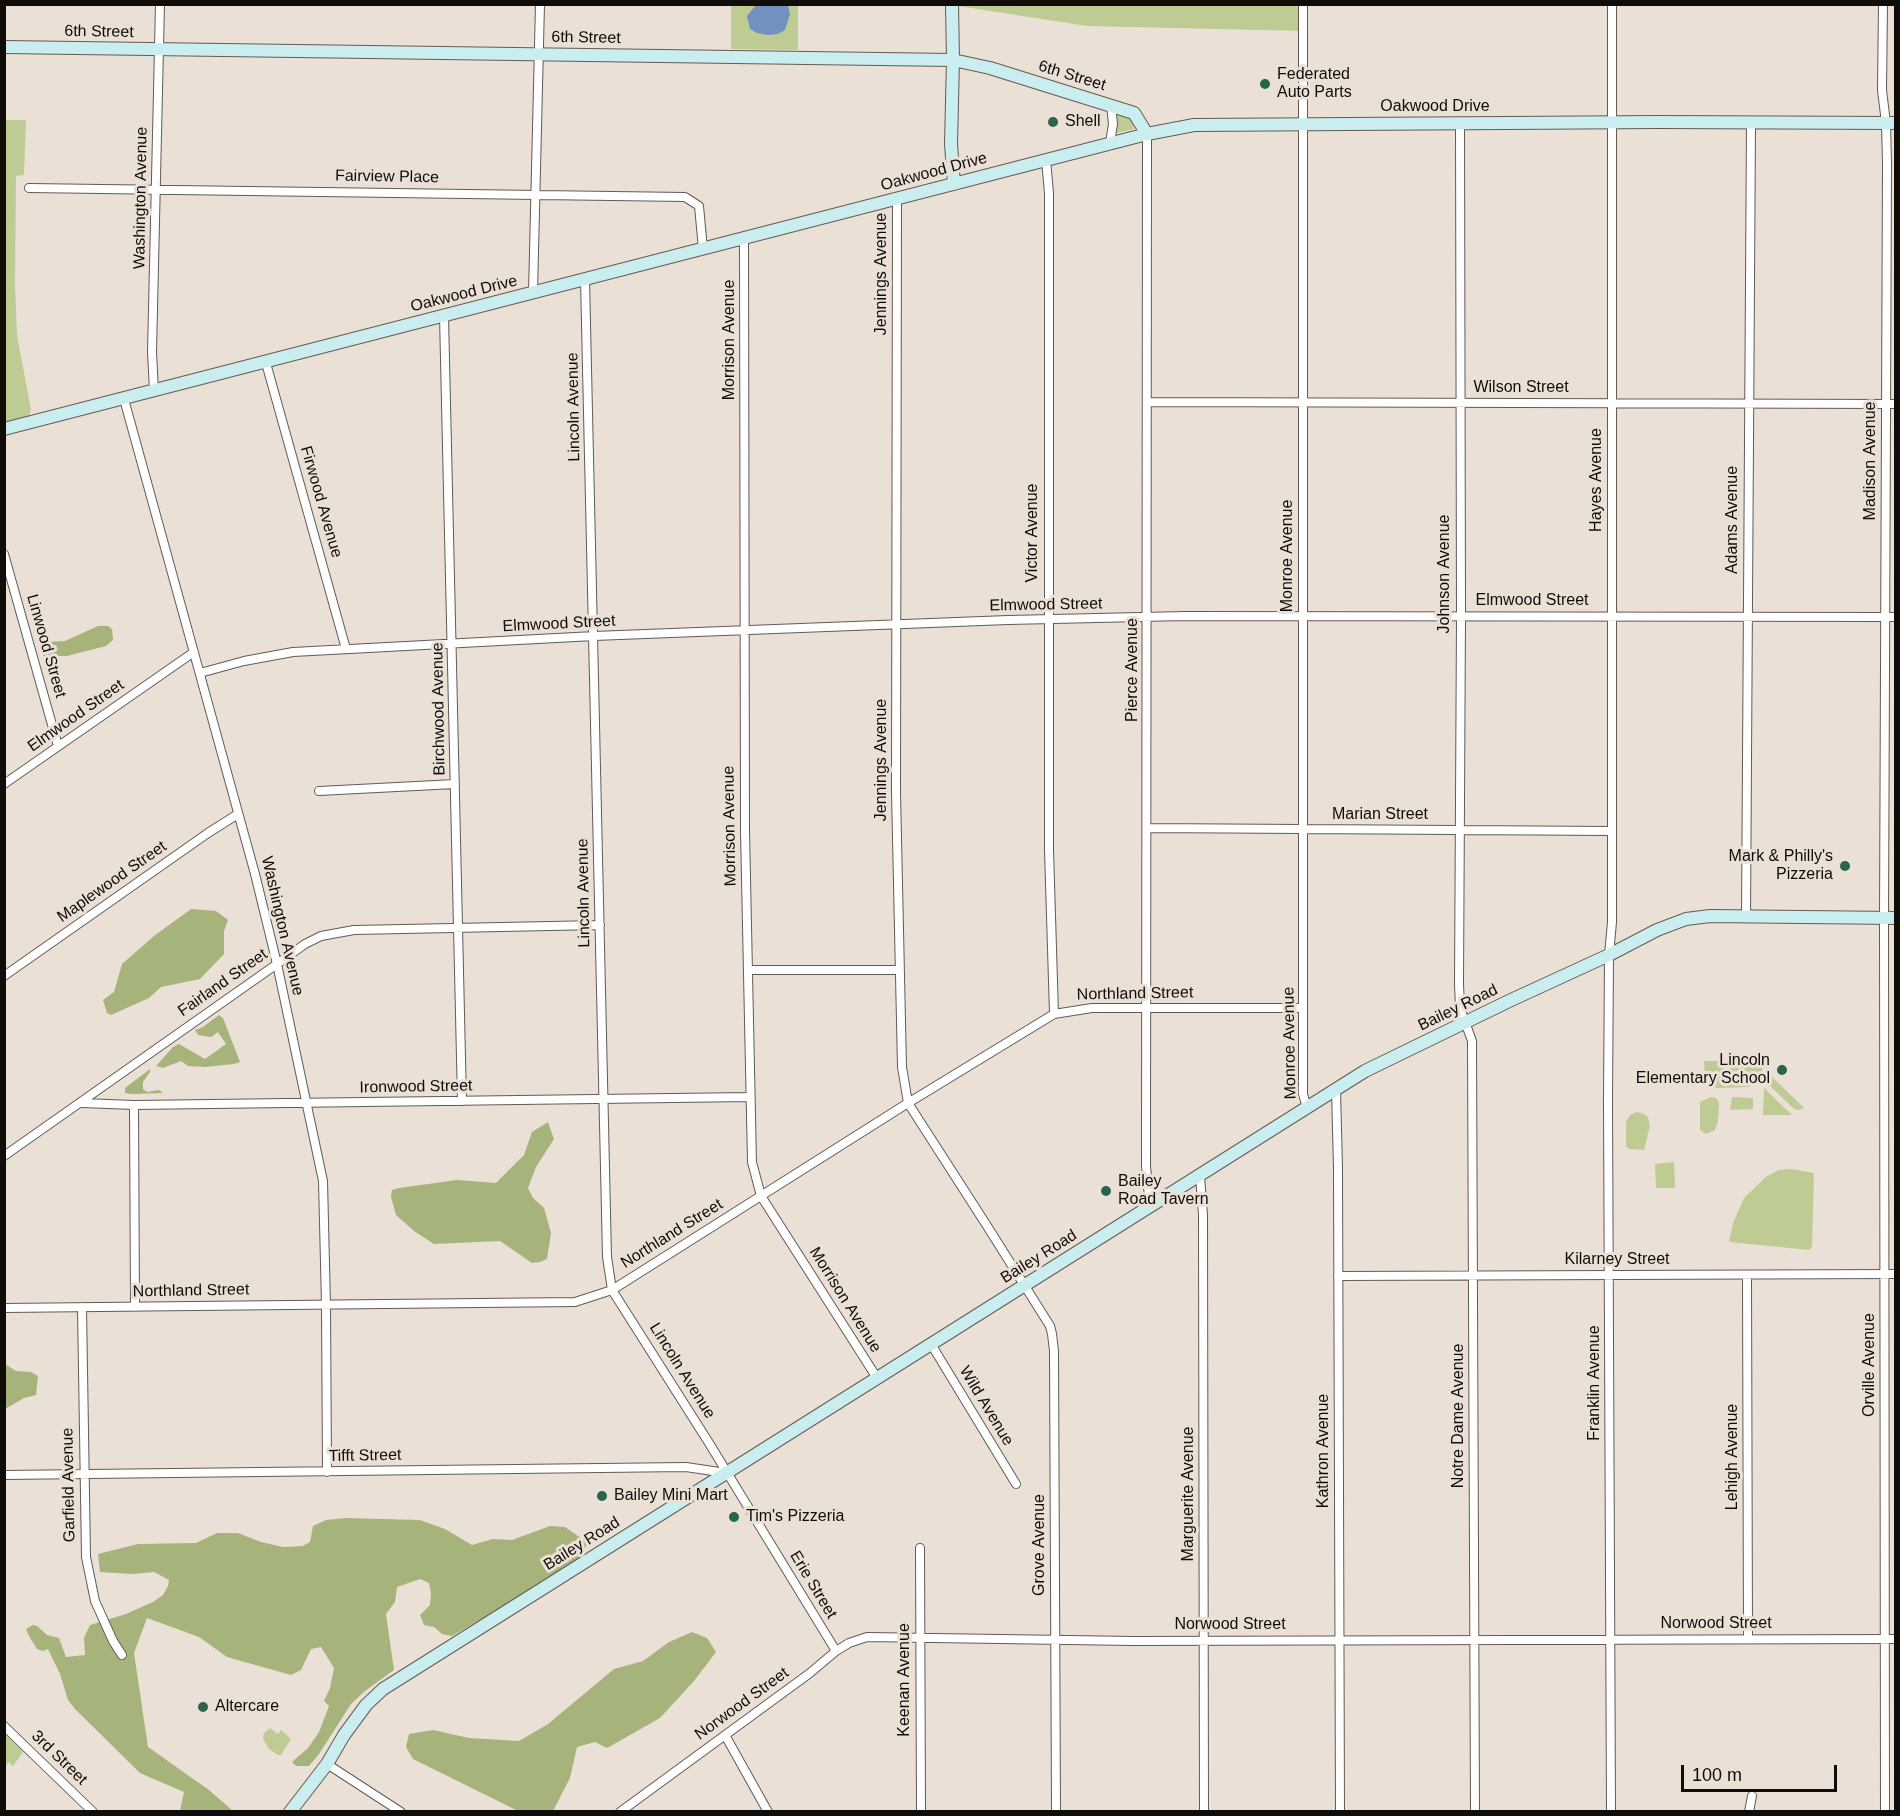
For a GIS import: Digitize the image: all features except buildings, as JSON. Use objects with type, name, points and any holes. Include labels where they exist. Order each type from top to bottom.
[{"type":"street","name":"Washington Avenue","points":[[154,391],[152,352],[160,4]]},
{"type":"street","points":[[533,293],[540,4]]},
{"type":"street","points":[[952,4],[951,144],[954,184]]},
{"type":"street","name":"Monroe Avenue","points":[[1303,4],[1303,1094],[1307,1108]]},
{"type":"street","name":"Hayes Avenue","points":[[1609,955],[1612,922],[1612,4]]},
{"type":"street","name":"Madison Avenue","points":[[1882,4],[1882,90],[1891,123],[1891,404],[1886,617],[1890,918]]},
{"type":"street","name":"6th Street","points":[[4,47],[953,60],[990,68],[1134,113],[1147,134]]},
{"type":"street","points":[[1110,143],[1113,124],[1111,105]]},
{"type":"street","name":"Adams Avenue","points":[[1746,916],[1751,123]]},
{"type":"street","name":"Oakwood Drive","points":[[4,429],[1110,143],[1194,125],[1891,123]]},
{"type":"street","name":"Johnson Avenue","points":[[1460,124],[1460,1008],[1466,1022]]},
{"type":"street","name":"Pierce Avenue","points":[[1147,134],[1146,1166],[1150,1207]]},
{"type":"street","name":"Victor Avenue","points":[[1046,160],[1049,193],[1049,862],[1054,1014]]},
{"type":"street","name":"Fairview Place","points":[[29,188],[685,197],[699,206],[703,249]]},
{"type":"street","name":"Jennings Avenue","points":[[897,199],[896,792],[902,1066],[908,1103],[1024,1286]]},
{"type":"street","name":"Morrison Avenue","points":[[744,238],[745,831],[752,1162],[761,1196],[877,1378]]},
{"type":"street","name":"Lincoln Avenue","points":[[585,279],[607,1257],[612,1290],[726,1473]]},
{"type":"street","name":"Birchwood Avenue","points":[[444,316],[462,1101]]},
{"type":"street","name":"Firwood Avenue","points":[[266,363],[346,649]]},
{"type":"street","name":"Washington Avenue","points":[[124,399],[277,964],[324,1187],[327,1472]]},
{"type":"street","name":"Wilson Street","points":[[1147,402],[1891,404]]},
{"type":"street","name":"Linwood Street","points":[[4,554],[58,746]]},
{"type":"street","name":"Elmwood Street","points":[[200,674],[276,654],[594,636],[897,624],[1048,619],[1303,616],[1896,617]]},
{"type":"street","name":"Elmwood Street","points":[[4,784],[194,652]]},
{"type":"street","points":[[319,791],[455,784]]},
{"type":"street","name":"Maplewood Street","points":[[4,976],[238,814]]},
{"type":"street","name":"Marian Street","points":[[1147,828],[1612,831]]},
{"type":"street","name":"Bailey Road","points":[[290,1812],[327,1764],[357,1717],[383,1689],[1365,1071],[1609,955],[1640,938],[1686,919],[1710,916],[1890,918]]},
{"type":"street","name":"Orville Avenue","points":[[1885,1812],[1884,1274],[1890,918]]},
{"type":"street","name":"Fairland Street","points":[[4,1156],[305,944],[321,936],[338,932],[600,925]]},
{"type":"street","name":"Franklin Avenue","points":[[1609,955],[1611,1812]]},
{"type":"street","points":[[748,970],[899,970]]},
{"type":"street","name":"Northland Street","points":[[4,1308],[575,1302],[612,1290],[908,1103],[1054,1014],[1092,1008],[1304,1008]]},
{"type":"street","name":"Notre Dame Avenue","points":[[1466,1022],[1472,1041],[1475,1812]]},
{"type":"street","name":"Kathron Avenue","points":[[1336,1090],[1340,1812]]},
{"type":"street","name":"Ironwood Street","points":[[82,1103],[134,1105],[750,1097]]},
{"type":"street","points":[[134,1105],[135,1307]]},
{"type":"street","name":"Marguerite Avenue","points":[[1200,1176],[1203,1226],[1204,1812]]},
{"type":"street","name":"Kilarney Street","points":[[1338,1276],[1896,1274]]},
{"type":"street","name":"Lehigh Avenue","points":[[1747,1275],[1748,1639]]},
{"type":"street","name":"Grove Avenue","points":[[1024,1286],[1050,1326],[1054,1351],[1056,1812]]},
{"type":"street","name":"Garfield Avenue","points":[[82,1307],[85,1541],[95,1601],[122,1655]]},
{"type":"street","name":"Wild Avenue","points":[[931,1344],[1016,1484]]},
{"type":"street","name":"Tifft Street","points":[[4,1475],[686,1467],[726,1473]]},
{"type":"street","name":"Erie Street","points":[[726,1473],[836,1651]]},
{"type":"street","name":"Keenan Avenue","points":[[920,1548],[921,1812]]},
{"type":"street","name":"Norwood Street","points":[[620,1812],[836,1651],[849,1643],[867,1637],[1056,1640],[1896,1639]]},
{"type":"street","name":"3rd Street","points":[[4,1726],[93,1812]]},
{"type":"street","points":[[725,1735],[768,1812]]},
{"type":"street","points":[[327,1764],[401,1812]]},
{"type":"street","points":[[1749,1812],[1752,1796]]},
{"type":"green space","points":[[731,5],[798,5],[798,50],[731,49]]},
{"type":"green space","points":[[952,5],[1303,5],[1303,31],[1087,26]]},
{"type":"green space","points":[[1118,115],[1133,119],[1134,129],[1117,133],[1116,118]]},
{"type":"green space","points":[[5,120],[26,120],[24,175],[16,176],[15,283],[17,335],[31,410],[26,424],[5,429]]},
{"type":"green space","points":[[98,626],[108,626],[112,629],[113,640],[106,646],[67,656],[43,656],[40,645],[47,642],[65,641]]},
{"type":"green space","points":[[191,909],[216,911],[228,920],[224,931],[224,954],[200,979],[161,987],[149,998],[111,1015],[107,1013],[103,1000],[114,992],[122,964],[154,936]]},
{"type":"green space","points":[[219,1015],[223,1018],[240,1062],[206,1067],[188,1066],[181,1061],[163,1068],[156,1066],[173,1047],[179,1044],[205,1059],[226,1044],[218,1032],[211,1037],[198,1035],[195,1030]]},
{"type":"green space","points":[[1704,1061],[1762,1061],[1762,1073],[1749,1087],[1716,1088],[1705,1077]]},
{"type":"green space","points":[[150,1069],[143,1082],[143,1089],[147,1092],[159,1090],[163,1093],[125,1093],[125,1088]]},
{"type":"green space","points":[[1769,1074],[1804,1108],[1798,1110],[1793,1108],[1767,1083]]},
{"type":"green space","points":[[1764,1088],[1792,1115],[1763,1115]]},
{"type":"green space","points":[[1711,1097],[1716,1098],[1719,1103],[1718,1121],[1715,1130],[1706,1134],[1700,1130],[1700,1102]]},
{"type":"green space","points":[[1732,1097],[1753,1098],[1753,1109],[1730,1110]]},
{"type":"green space","points":[[1636,1112],[1648,1117],[1650,1126],[1644,1150],[1629,1149],[1626,1146],[1626,1122],[1630,1115]]},
{"type":"green space","points":[[548,1122],[554,1139],[536,1167],[528,1188],[533,1198],[544,1208],[551,1233],[547,1259],[532,1263],[500,1241],[434,1244],[396,1215],[391,1197],[392,1190],[457,1180],[496,1183],[524,1155],[532,1132]]},
{"type":"green space","points":[[1674,1162],[1675,1188],[1656,1188],[1655,1164]]},
{"type":"green space","points":[[1791,1169],[1814,1173],[1812,1247],[1809,1250],[1729,1242],[1733,1223],[1744,1198],[1767,1176],[1779,1170]]},
{"type":"green space","points":[[5,1364],[16,1371],[31,1372],[38,1376],[36,1395],[24,1398],[5,1409]]},
{"type":"green space","points":[[345,1518],[420,1520],[445,1529],[472,1545],[493,1539],[512,1540],[550,1526],[565,1527],[588,1543],[576,1564],[452,1636],[424,1625],[420,1615],[430,1605],[429,1583],[420,1579],[397,1587],[395,1602],[386,1614],[394,1670],[351,1704],[309,1766],[296,1766],[292,1762],[308,1748],[319,1732],[329,1706],[324,1701],[330,1688],[334,1668],[321,1647],[311,1649],[301,1670],[291,1675],[227,1657],[199,1637],[147,1618],[134,1653],[148,1747],[209,1790],[233,1811],[180,1811],[184,1792],[140,1773],[75,1709],[68,1700],[60,1674],[48,1649],[43,1651],[37,1649],[26,1629],[33,1625],[37,1626],[47,1635],[59,1638],[66,1657],[85,1655],[84,1638],[90,1625],[126,1614],[153,1602],[163,1595],[168,1586],[169,1580],[154,1572],[132,1574],[100,1572],[98,1554],[138,1544],[196,1543],[217,1533],[238,1533],[283,1547],[303,1546],[310,1542],[313,1526],[326,1520]]},
{"type":"green space","points":[[692,1632],[707,1638],[716,1652],[694,1681],[660,1718],[607,1748],[595,1742],[577,1747],[570,1778],[553,1811],[518,1811],[413,1759],[406,1747],[409,1734],[433,1730],[469,1738],[519,1741],[548,1724],[614,1669],[643,1661],[669,1642]]},
{"type":"green space","points":[[270,1728],[278,1734],[281,1730],[291,1739],[281,1755],[269,1749],[263,1739],[264,1733]]},
{"type":"green space","points":[[5,1734],[23,1752],[13,1766],[9,1762],[5,1765]]},
{"type":"water","points":[[756,5],[788,5],[790,14],[785,30],[778,34],[767,35],[750,29],[747,16]]},
{"type":"place","name":"Federated Auto Parts","points":[[1265,84]]},
{"type":"place","name":"Shell","points":[[1053,122]]},
{"type":"place","name":"Mark & Philly's Pizzeria","points":[[1845,866]]},
{"type":"place","name":"Lincoln Elementary School","points":[[1782,1070]]},
{"type":"place","name":"Bailey Road Tavern","points":[[1106,1191]]},
{"type":"place","name":"Bailey Mini Mart","points":[[602,1496]]},
{"type":"place","name":"Tim's Pizzeria","points":[[734,1517]]},
{"type":"place","name":"Altercare","points":[[203,1707]]}]
